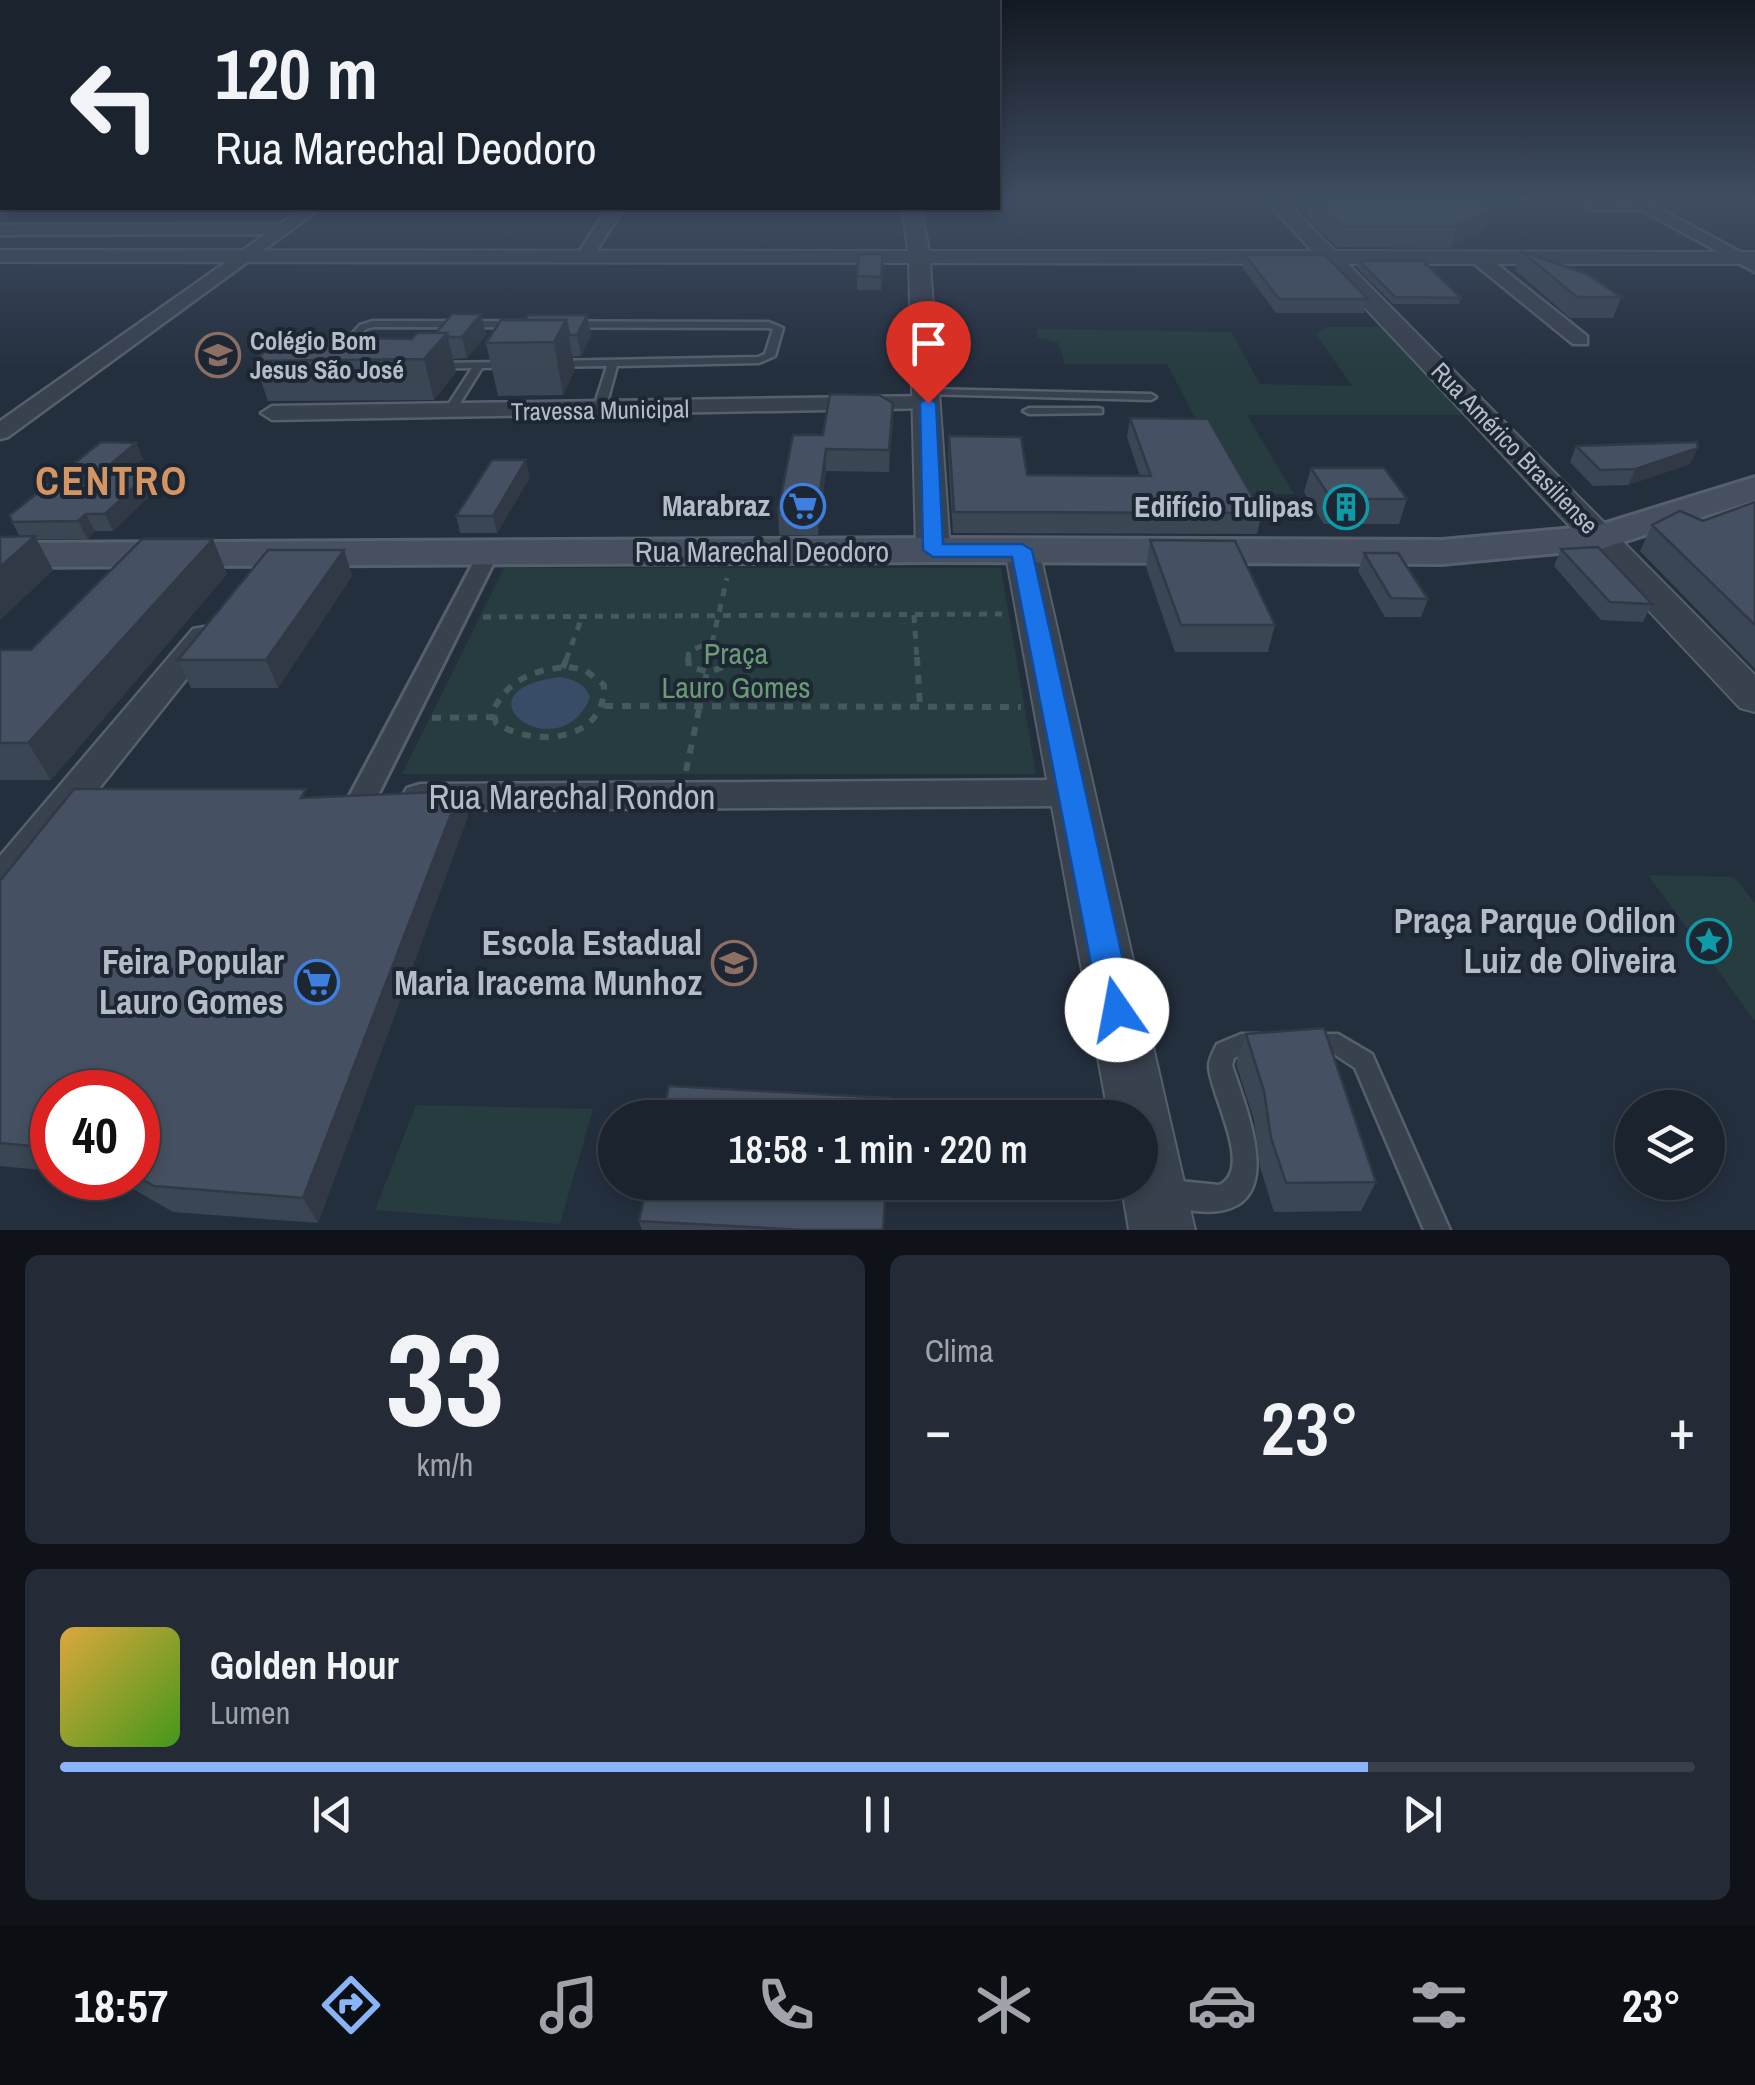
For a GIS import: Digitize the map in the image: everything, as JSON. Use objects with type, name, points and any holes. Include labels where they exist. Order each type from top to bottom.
[{"type":"main road","name":"Rua Marechal Deodoro","points":[[0,555],[258,570],[488,554],[933,550],[1442,552],[1601,537],[1755,488]]},
{"type":"street","points":[[0,432],[10,417],[244,256]]},
{"type":"street","points":[[919,256],[933,550]]},
{"type":"street","points":[[1083,256],[1749,261]]},
{"type":"street","name":"Rua Américo Brasiliense","points":[[1330,257],[1755,698]]},
{"type":"street","points":[[1477,257],[1580,340]]},
{"type":"street","name":"Travessa Municipal","points":[[272,413],[599,410],[928,398]]},
{"type":"street","points":[[1022,550],[1136,1100]]},
{"type":"street","points":[[364,797],[488,554]]},
{"type":"street","points":[[0,884],[222,614]]},
{"type":"street","name":"Rua Marechal Rondon","points":[[325,797],[1072,794]]},
{"type":"street","points":[[72,798],[111,798]]},
{"type":"lane","points":[[394,338],[408,324]]},
{"type":"lane","points":[[435,338],[446,324]]},
{"type":"lane","points":[[446,324],[778,328],[766,359],[326,366],[366,325],[446,324]]},
{"type":"lane","points":[[413,367],[424,352]]},
{"type":"lane","points":[[368,368],[381,353]]},
{"type":"lane","points":[[599,410],[613,363]]},
{"type":"lane","points":[[450,411],[478,366]]},
{"type":"lane","points":[[928,398],[1151,398]]},
{"type":"lane","points":[[1029,411],[1098,410]]},
{"type":"lane","points":[[1158,1211],[1234,1194],[1244,1183],[1247,1162],[1220,1065],[1225,1051],[1241,1044],[1338,1044],[1364,1061],[1437,1230]]},
{"type":"path","points":[[712,643],[733,552]]},
{"type":"path","points":[[914,614],[920,707]]},
{"type":"path","points":[[456,618],[1035,614]]},
{"type":"path","points":[[562,668],[582,616]]},
{"type":"path","points":[[712,643],[729,648],[733,656],[724,668],[706,672],[689,667],[686,657],[694,648],[712,643]]},
{"type":"path","points":[[604,706],[604,684],[596,676],[562,668],[536,672],[506,687],[497,698],[495,717],[506,732],[540,740],[580,729],[604,706],[1054,707]]},
{"type":"path","points":[[680,798],[706,672]]},
{"type":"path","points":[[404,718],[495,717]]},
{"type":"green space","points":[[1329,327],[1384,327],[1469,415],[1247,415],[1294,494],[1235,494],[1167,364],[1065,364],[1058,342],[1038,338],[1036,329],[1231,332],[1260,384],[1352,386],[1316,334]]},
{"type":"green space","name":"Praça Lauro Gomes","points":[[504,568],[1001,568],[1036,774],[402,774]]},
{"type":"green space","points":[[1648,875],[1734,877],[1755,903],[1755,1021]]},
{"type":"green space","points":[[416,1105],[593,1109],[560,1224],[375,1210]]},
{"type":"water","points":[[560,677],[578,683],[590,697],[576,719],[557,728],[538,728],[522,721],[512,710],[513,697],[528,685]]},
{"type":"building","points":[[859,256],[883,256],[881,277],[857,276]]},
{"type":"building","points":[[1246,256],[1326,256],[1368,299],[1279,299]]},
{"type":"building","points":[[1528,256],[1587,274],[1621,297],[1577,297]]},
{"type":"building","points":[[1359,261],[1423,261],[1461,298],[1395,297]]},
{"type":"building","points":[[452,314],[481,314],[462,337],[436,333]]},
{"type":"building","points":[[528,315],[587,315],[577,335],[569,335],[566,320],[525,320]]},
{"type":"building","points":[[501,320],[566,320],[554,342],[486,343]]},
{"type":"building","points":[[417,333],[447,333],[424,359],[254,361],[282,337],[412,339]]},
{"type":"building","points":[[830,394],[879,395],[893,403],[889,450],[826,449],[817,512],[778,512],[793,435],[823,435]]},
{"type":"building","points":[[1130,418],[1208,419],[1262,513],[954,512],[949,436],[1021,437],[1027,475],[1151,476]]},
{"type":"building","points":[[101,442],[136,443],[100,473],[149,473],[105,514],[86,514],[78,521],[12,522],[10,515]]},
{"type":"building","points":[[1697,442],[1698,448],[1636,469],[1600,470],[1576,446]]},
{"type":"building","points":[[492,460],[526,460],[493,516],[456,516]]},
{"type":"building","points":[[1311,468],[1384,468],[1407,499],[1331,499]]},
{"type":"building","points":[[1755,502],[1755,625],[1652,525],[1680,511],[1703,521]]},
{"type":"building","points":[[35,536],[0,567],[0,537]]},
{"type":"building","points":[[142,539],[213,539],[28,743],[0,743],[0,650],[31,650]]},
{"type":"building","points":[[1150,540],[1235,541],[1275,625],[1181,625]]},
{"type":"building","points":[[1598,547],[1652,604],[1610,602],[1561,549]]},
{"type":"building","points":[[268,550],[344,550],[266,660],[178,660]]},
{"type":"building","points":[[1364,553],[1398,553],[1428,599],[1391,598]]},
{"type":"building","points":[[74,789],[306,789],[301,798],[460,791],[303,1198],[160,1186],[160,1070],[30,1070],[30,1146],[0,1143],[0,881]]},
{"type":"building","points":[[1324,1028],[1376,1182],[1286,1183],[1246,1034]]},
{"type":"building","points":[[669,1086],[890,1098],[890,1100],[666,1100]]},
{"type":"building","points":[[644,1200],[885,1200],[883,1230],[639,1221]]},
{"type":"place","name":"Colégio Bom Jesus São José","points":[[218,355]]},
{"type":"place","name":"Marabraz","points":[[803,506]]},
{"type":"place","name":"Edifício Tulipas","points":[[1346,507]]},
{"type":"place","name":"Praça Parque Odilon Luiz de Oliveira","points":[[1709,941]]},
{"type":"place","name":"Escola Estadual Maria Iracema Munhoz","points":[[734,963]]},
{"type":"place","name":"Feira Popular Lauro Gomes","points":[[317,982]]},
{"type":"district","name":"CENTRO","points":[[112,481]]},
{"type":"route","points":[[928,403],[933,550],[1022,550],[1117,1010]]}]
